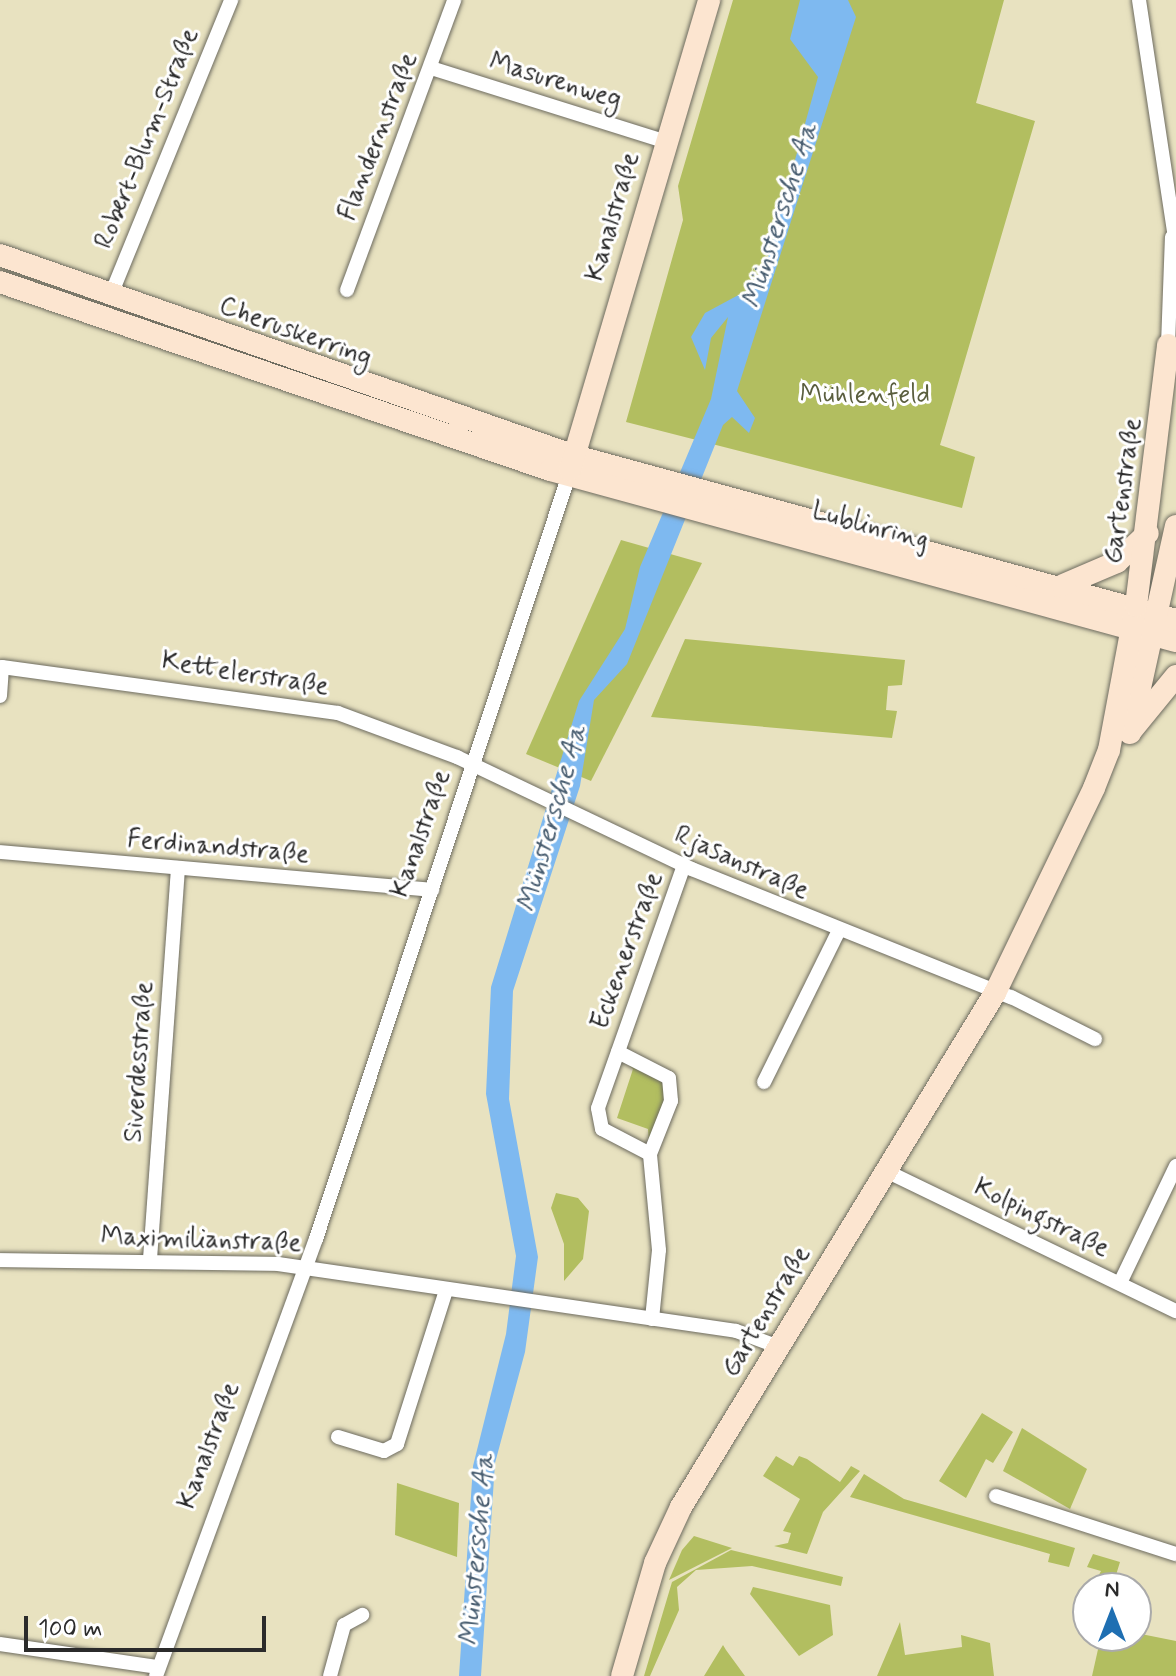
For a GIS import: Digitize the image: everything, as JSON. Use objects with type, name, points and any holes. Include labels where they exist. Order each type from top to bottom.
[{"type":"main road","name":"Kanalstraße","points":[[572,465],[664,141],[709,0]]},
{"type":"main road","name":"Cheruskerring","points":[[0,255],[572,465]]},
{"type":"main road","name":"Cheruskerring","points":[[0,282],[572,465]]},
{"type":"main road","name":"Gartenstraße","points":[[622,1676],[674,1522],[995,993],[1109,750],[1148,533],[1173,345]]},
{"type":"main road","name":"Lublinring","points":[[572,465],[1167,627]]},
{"type":"main road","name":"Lublinring","points":[[722,505],[1063,585],[1134,616]]},
{"type":"main road","name":"Gartenstraße","points":[[1109,750],[1130,733],[1167,627],[1176,526]]},
{"type":"main road","points":[[1063,585],[1117,562],[1148,533]]},
{"type":"main road","points":[[1130,733],[1176,676]]},
{"type":"street","name":"Robert-Blum-Straße","points":[[110,297],[231,0]]},
{"type":"street","name":"Flandernstraße","points":[[347,290],[454,0]]},
{"type":"street","name":"Gartenstraße","points":[[1139,0],[1174,241],[1173,345]]},
{"type":"street","name":"Masurenweg","points":[[431,68],[664,141]]},
{"type":"street","points":[[0,295],[32,293]]},
{"type":"street","name":"Kanalstraße","points":[[157,1672],[303,1267],[474,767],[572,465]]},
{"type":"street","points":[[0,696],[1,666]]},
{"type":"street","name":"Kettelerstraße","points":[[1,666],[338,713],[474,767]]},
{"type":"street","name":"Rjasanstraße","points":[[474,767],[576,817],[838,932],[995,993]]},
{"type":"street","name":"Ferdinandstraße","points":[[0,852],[432,890]]},
{"type":"street","name":"Eckenerstraße","points":[[650,1154],[599,1123],[618,1052],[684,865]]},
{"type":"street","name":"Siverdesstraße","points":[[150,1259],[178,868]]},
{"type":"street","points":[[764,1082],[838,932]]},
{"type":"street","points":[[995,993],[1095,1039]]},
{"type":"street","name":"Eckenerstraße","points":[[618,1052],[669,1078],[671,1101],[650,1154],[659,1232],[652,1319]]},
{"type":"street","points":[[1120,1283],[1176,1166]]},
{"type":"street","name":"Kolpingstraße","points":[[886,1171],[1176,1311]]},
{"type":"street","name":"Maximilianstraße","points":[[0,1260],[150,1259],[303,1267],[736,1331],[779,1347]]},
{"type":"street","points":[[338,1437],[384,1451],[397,1444],[446,1290]]},
{"type":"street","points":[[996,1496],[1176,1554]]},
{"type":"street","points":[[330,1676],[344,1625],[362,1615]]},
{"type":"street","points":[[0,1644],[157,1672]]},
{"type":"green space","name":"Mühlenfeld","points":[[733,0],[1004,0],[976,103],[1035,121],[940,445],[975,457],[962,508],[626,422],[683,220],[678,186]]},
{"type":"green space","points":[[621,540],[702,563],[591,781],[526,754]]},
{"type":"green space","points":[[685,639],[905,660],[902,685],[888,686],[886,710],[897,711],[892,738],[651,717]]},
{"type":"green space","points":[[622,1059],[662,1078],[666,1095],[649,1143],[648,1129],[617,1118],[633,1069]]},
{"type":"green space","points":[[556,1193],[578,1198],[589,1211],[583,1259],[564,1281],[564,1244],[551,1208]]},
{"type":"green space","points":[[982,1413],[1013,1432],[993,1463],[986,1459],[966,1498],[939,1481]]},
{"type":"green space","points":[[1022,1428],[1087,1469],[1070,1509],[1003,1471]]},
{"type":"green space","points":[[776,1456],[793,1466],[799,1456],[807,1459],[840,1482],[851,1466],[860,1471],[823,1512],[807,1554],[774,1546],[788,1543],[791,1533],[783,1531],[800,1499],[763,1476]]},
{"type":"green space","points":[[864,1474],[904,1499],[1075,1548],[1069,1567],[1048,1562],[1050,1554],[850,1497]]},
{"type":"green space","points":[[397,1483],[459,1503],[457,1557],[395,1535]]},
{"type":"green space","points":[[694,1536],[732,1548],[669,1580],[682,1550]]},
{"type":"green space","points":[[731,1550],[843,1577],[841,1586],[752,1566],[696,1570],[677,1587],[679,1610],[650,1676],[644,1676],[672,1582]]},
{"type":"green space","points":[[1093,1554],[1120,1562],[1117,1572],[1100,1572],[1087,1567]]},
{"type":"green space","points":[[753,1587],[830,1605],[833,1635],[799,1656],[750,1594]]},
{"type":"green space","points":[[900,1622],[905,1655],[962,1647],[961,1635],[990,1643],[994,1676],[877,1676]]},
{"type":"green space","points":[[1152,1636],[1176,1641],[1176,1676],[1092,1676],[1097,1652],[1152,1652]]},
{"type":"green space","points":[[723,1645],[726,1650],[745,1676],[704,1676]]},
{"type":"water","name":"Münstersche Aa","points":[[800,0],[848,0],[856,17],[737,391],[755,418],[749,433],[732,417],[723,425],[627,664],[594,700],[580,786],[513,991],[509,1099],[538,1257],[525,1352],[495,1463],[481,1676],[459,1676],[473,1466],[506,1334],[516,1256],[486,1094],[491,987],[579,701],[625,629],[640,567],[711,399],[728,317],[711,338],[705,370],[691,337],[705,313],[757,285],[765,268],[818,77],[790,39]]}]
